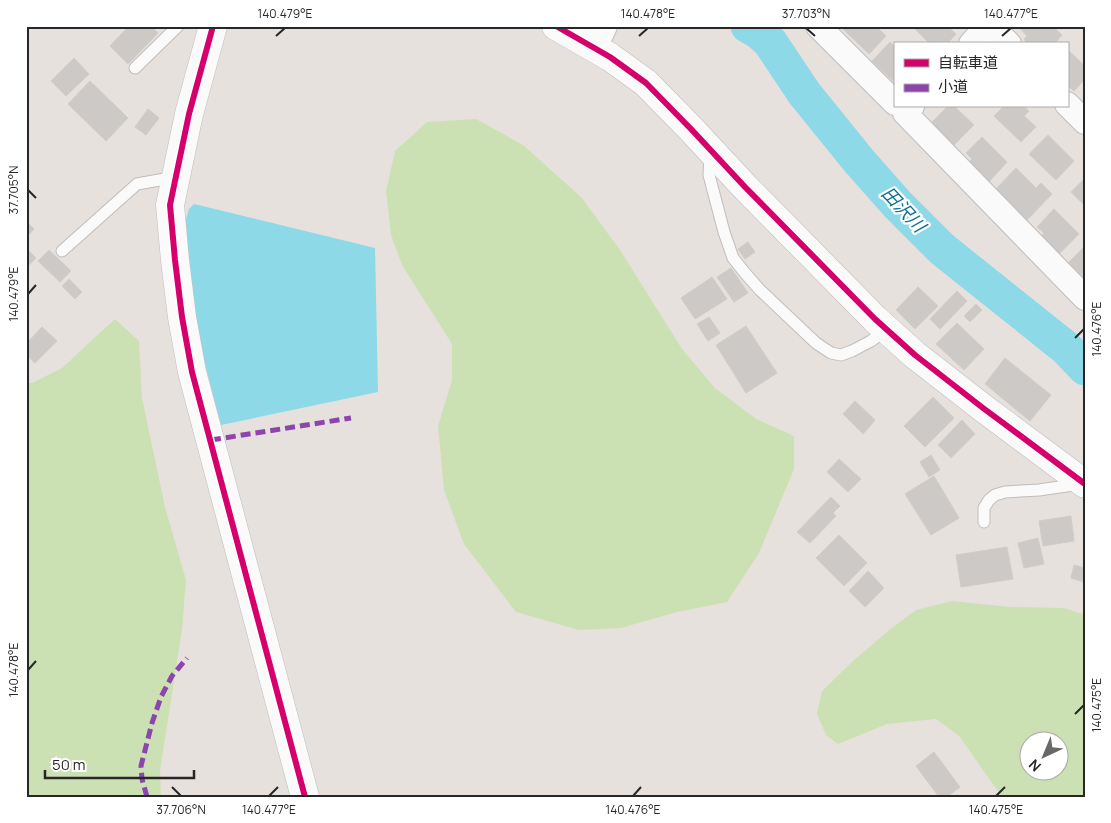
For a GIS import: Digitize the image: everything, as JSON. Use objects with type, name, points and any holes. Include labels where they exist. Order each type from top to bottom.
[{"type":"street","points":[[213,26],[189,114],[170,205],[182,316],[192,372],[305,797]]},
{"type":"street","points":[[556,26],[600,37],[610,57],[646,83],[752,194],[915,355],[1084,484]]},
{"type":"street","points":[[818,26],[894,98]]},
{"type":"street","points":[[972,42],[987,26]]},
{"type":"street","points":[[992,26],[1007,42]]},
{"type":"street","points":[[1068,105],[1085,122]]},
{"type":"street","points":[[904,108],[1085,298]]},
{"type":"lane","points":[[135,68],[178,26]]},
{"type":"lane","points":[[710,149],[709,175],[733,258],[760,290],[816,343],[831,353],[841,355],[852,351],[871,341],[887,329]]},
{"type":"lane","points":[[62,252],[137,184],[176,177]]},
{"type":"lane","points":[[984,522],[984,508],[989,500],[996,495],[1005,492],[1084,484]]},
{"type":"green space","points":[[476,119],[523,145],[581,197],[620,250],[682,349],[715,388],[756,419],[794,436],[794,469],[759,553],[727,602],[677,612],[621,628],[579,630],[516,612],[464,544],[444,490],[438,426],[452,380],[452,344],[402,265],[391,235],[386,191],[395,151],[427,122]]},
{"type":"green space","points":[[115,319],[139,341],[142,398],[165,507],[186,580],[182,629],[160,771],[161,797],[26,797],[26,383],[32,383],[62,368]]},
{"type":"green space","points":[[952,601],[1010,607],[1064,608],[1085,615],[1085,797],[1002,797],[959,736],[936,719],[887,724],[838,744],[826,735],[817,714],[822,691],[888,631],[916,610]]},
{"type":"water","points":[[194,204],[375,248],[378,392],[221,425],[188,299],[186,219],[189,209]]},
{"type":"building","points":[[129,26],[151,26],[158,33],[128,64],[110,46]]},
{"type":"building","points":[[845,26],[876,26],[886,36],[869,54],[843,29]]},
{"type":"building","points":[[912,26],[947,26],[956,34],[949,42],[928,42]]},
{"type":"building","points":[[1018,26],[1053,26],[1062,35],[1056,42],[1026,42],[1024,39],[1027,36]]},
{"type":"building","points":[[890,42],[894,46],[894,82],[872,61]]},
{"type":"building","points":[[1068,50],[1085,66],[1085,79],[1074,91],[1068,86]]},
{"type":"building","points":[[74,58],[89,74],[66,96],[51,81]]},
{"type":"building","points":[[90,81],[128,118],[106,141],[68,104]]},
{"type":"building","points":[[946,108],[956,108],[974,125],[953,146],[930,124]]},
{"type":"building","points":[[1002,108],[1026,108],[1029,111],[1024,116],[1036,127],[1021,142],[994,116]]},
{"type":"building","points":[[148,109],[159,118],[146,135],[135,127]]},
{"type":"building","points":[[1048,135],[1074,161],[1056,180],[1029,154]]},
{"type":"building","points":[[982,137],[1007,162],[988,183],[968,163],[972,159],[966,153]]},
{"type":"building","points":[[1016,168],[1036,188],[1041,183],[1052,194],[1026,221],[995,190]]},
{"type":"building","points":[[1085,178],[1085,206],[1071,192]]},
{"type":"building","points":[[1054,209],[1079,234],[1058,255],[1040,237],[1044,233],[1037,227]]},
{"type":"building","points":[[26,221],[34,229],[26,238]]},
{"type":"building","points":[[748,242],[755,252],[745,259],[738,249]]},
{"type":"building","points":[[1085,246],[1085,279],[1068,263]]},
{"type":"building","points":[[26,248],[36,258],[26,268]]},
{"type":"building","points":[[49,250],[71,271],[60,282],[38,261]]},
{"type":"building","points":[[731,268],[748,293],[734,302],[717,277]]},
{"type":"building","points":[[712,277],[727,299],[695,319],[681,298]]},
{"type":"building","points":[[69,279],[82,292],[75,299],[62,286]]},
{"type":"building","points":[[918,287],[938,306],[915,329],[896,310]]},
{"type":"building","points":[[957,291],[967,301],[940,329],[930,319]]},
{"type":"building","points":[[976,304],[982,310],[970,322],[964,316]]},
{"type":"building","points":[[709,317],[720,333],[708,341],[697,324]]},
{"type":"building","points":[[957,323],[984,349],[964,370],[936,344]]},
{"type":"building","points":[[746,326],[777,373],[746,393],[716,345]]},
{"type":"building","points":[[42,327],[57,341],[35,363],[26,355],[26,344]]},
{"type":"building","points":[[1005,358],[1051,395],[1030,421],[985,384]]},
{"type":"building","points":[[933,397],[954,418],[925,447],[904,426]]},
{"type":"building","points":[[855,401],[875,420],[863,434],[843,414]]},
{"type":"building","points":[[962,420],[975,434],[951,458],[938,445]]},
{"type":"building","points":[[931,455],[940,470],[929,477],[920,462]]},
{"type":"building","points":[[839,459],[861,479],[848,492],[827,472]]},
{"type":"building","points":[[934,476],[959,518],[931,535],[905,494]]},
{"type":"building","points":[[831,497],[840,506],[833,513],[836,516],[810,543],[797,532]]},
{"type":"building","points":[[1071,516],[1074,541],[1043,546],[1039,521]]},
{"type":"building","points":[[839,535],[867,563],[844,586],[816,558]]},
{"type":"building","points":[[1038,538],[1044,564],[1024,568],[1018,543]]},
{"type":"building","points":[[1007,547],[1013,579],[961,587],[956,555]]},
{"type":"building","points":[[1074,565],[1085,568],[1084,582],[1071,578]]},
{"type":"building","points":[[868,571],[884,588],[865,607],[849,591]]},
{"type":"building","points":[[934,752],[960,787],[947,797],[939,797],[916,766]]},
{"type":"waterway","name":"田沢川","points":[[748,26],[759,32],[770,42],[804,93],[859,161],[898,205],[942,249],[1066,348],[1085,368]]},
{"type":"marked path","points":[[211,440],[351,418]]},
{"type":"marked path","points":[[147,797],[141,766],[152,723],[161,697],[172,676],[187,658]]},
{"type":"cycle path","points":[[213,26],[189,114],[170,205],[175,260],[182,317],[192,372],[305,797]]},
{"type":"cycle path","points":[[556,26],[610,57],[646,83],[875,319],[915,355],[1085,484]]}]
